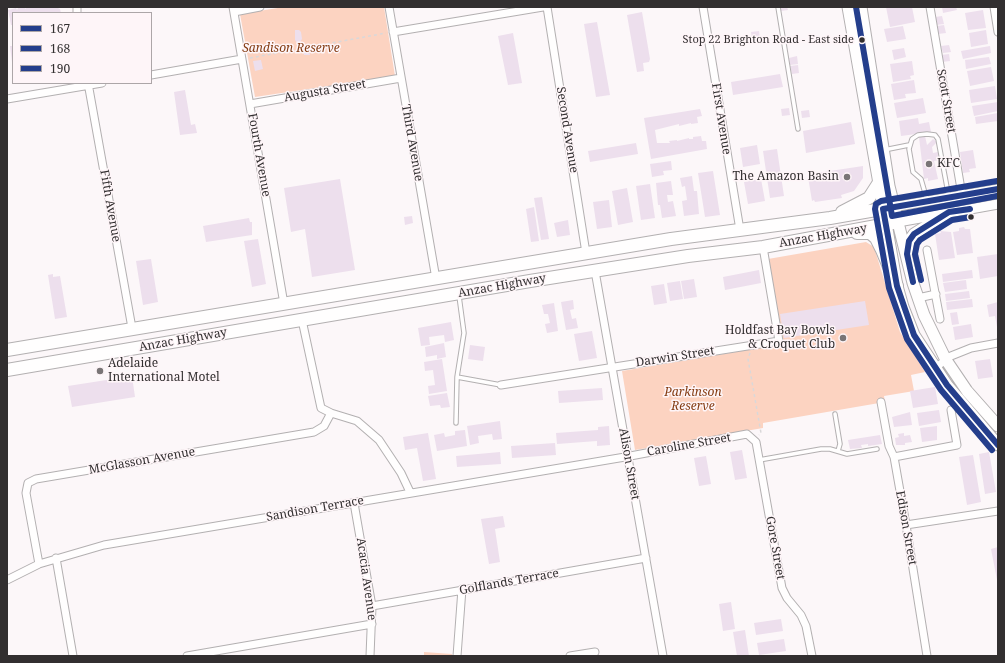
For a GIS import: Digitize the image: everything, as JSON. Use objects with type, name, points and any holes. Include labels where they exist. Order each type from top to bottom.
[{"type":"highway","points":[[830,218],[869,198],[878,184]]},
{"type":"highway","name":"Anzac Highway","points":[[7,350],[671,239],[830,218],[888,208]]},
{"type":"highway","name":"Anzac Highway","points":[[7,370],[530,281],[688,256],[763,247],[898,222]]},
{"type":"highway","points":[[843,233],[870,233],[876,238],[897,286]]},
{"type":"highway","points":[[671,239],[670,244],[674,252],[688,256]]},
{"type":"highway","points":[[653,242],[658,245],[661,251],[663,257],[660,261]]},
{"type":"highway","points":[[518,265],[518,274],[520,277],[530,281]]},
{"type":"highway","points":[[502,268],[506,271],[508,278],[508,283],[506,286]]},
{"type":"highway","points":[[218,314],[217,323],[220,327],[234,331]]},
{"type":"highway","points":[[203,317],[209,328],[207,336]]},
{"type":"main road","points":[[848,7],[878,184],[888,208],[898,222],[918,298],[924,315],[946,360],[967,391],[998,426]]},
{"type":"main road","points":[[861,7],[883,150],[888,208],[886,225],[897,286],[903,307],[914,335],[947,386],[998,445]]},
{"type":"main road","points":[[907,254],[909,241],[914,234],[949,212]]},
{"type":"street","points":[[234,9],[260,7]]},
{"type":"street","name":"Third Avenue","points":[[389,7],[436,278]]},
{"type":"street","points":[[393,32],[543,7]]},
{"type":"street","name":"Second Avenue","points":[[547,7],[586,253]]},
{"type":"street","name":"First Avenue","points":[[703,7],[740,230]]},
{"type":"street","name":"Scott Street","points":[[930,7],[962,195]]},
{"type":"street","points":[[994,7],[998,32]]},
{"type":"street","name":"Fourth Avenue","points":[[234,9],[284,304]]},
{"type":"street","points":[[152,75],[242,60]]},
{"type":"street","name":"Augusta Street","points":[[250,104],[401,78]]},
{"type":"street","points":[[7,98],[89,84]]},
{"type":"street","name":"Fifth Avenue","points":[[89,84],[132,328]]},
{"type":"street","name":"Anzac Highway","points":[[888,208],[998,189]]},
{"type":"street","name":"Anzac Highway","points":[[898,222],[998,204]]},
{"type":"street","name":"Darwin Street","points":[[501,385],[779,341],[763,247]]},
{"type":"street","points":[[927,250],[940,320]]},
{"type":"street","name":"Alison Street","points":[[595,271],[663,656]]},
{"type":"street","points":[[918,298],[936,294]]},
{"type":"street","points":[[302,320],[318,400],[321,408],[331,413],[357,421],[379,440],[402,473],[410,492]]},
{"type":"street","points":[[935,368],[946,360],[971,348],[998,343]]},
{"type":"street","name":"Edison Street","points":[[881,402],[889,446],[894,457],[927,656]]},
{"type":"street","points":[[894,457],[957,445],[951,410]]},
{"type":"street","name":"McGlasson Avenue","points":[[39,564],[26,493],[28,483],[36,479],[314,432],[324,426],[331,413]]},
{"type":"street","name":"Caroline Street","points":[[628,456],[747,434],[752,437]]},
{"type":"street","name":"Gore Street","points":[[752,437],[759,460],[782,588],[787,598],[801,615],[806,626],[812,656]]},
{"type":"street","name":"Sandison Terrace","points":[[7,580],[39,564],[104,545],[628,456]]},
{"type":"street","name":"Acacia Avenue","points":[[354,503],[372,606],[370,656]]},
{"type":"street","points":[[906,525],[998,511]]},
{"type":"street","points":[[56,558],[73,656]]},
{"type":"street","name":"Golflands Terrace","points":[[372,606],[646,558]]},
{"type":"street","points":[[457,656],[462,590]]},
{"type":"street","points":[[187,656],[223,653],[372,624]]},
{"type":"street","points":[[570,656],[595,652]]},
{"type":"lane","points":[[778,7],[798,129]]},
{"type":"lane","points":[[927,201],[921,179],[913,172],[909,145],[912,139],[918,136],[932,134],[938,139],[949,198]]},
{"type":"lane","points":[[883,150],[909,145]]},
{"type":"lane","points":[[456,423],[457,378],[464,333],[458,294]]},
{"type":"lane","points":[[457,378],[501,385]]},
{"type":"lane","points":[[835,414],[840,444],[838,451]]},
{"type":"lane","points":[[759,460],[821,449],[848,454],[877,449]]},
{"type":"path","points":[[242,60],[393,32]]},
{"type":"path","points":[[751,345],[748,359],[761,433],[752,437]]},
{"type":"green space","name":"Sandison Reserve","points":[[284,7],[384,7],[395,76],[255,97],[240,14]]},
{"type":"green space","name":"Holdfast Bay Bowls & Croquet Club","points":[[866,242],[874,247],[900,332],[925,372],[911,375],[914,391],[884,396],[885,402],[763,423],[763,428],[635,450],[622,371],[783,344],[768,259]]},
{"type":"green space","points":[[424,652],[452,654],[452,656],[424,656]]},
{"type":"building","points":[[24,7],[26,9],[26,7],[56,7],[60,9],[61,12],[12,12],[11,25],[8,10],[16,8],[17,10],[18,8]]},
{"type":"building","points":[[780,7],[787,7],[788,10],[781,11]]},
{"type":"building","points":[[886,7],[912,7],[915,22],[890,27]]},
{"type":"building","points":[[942,7],[956,7],[957,10],[943,13]]},
{"type":"building","points":[[983,10],[986,28],[968,30],[965,13]]},
{"type":"building","points":[[642,12],[650,59],[649,62],[643,63],[644,71],[637,72],[627,15]]},
{"type":"building","points":[[942,16],[944,24],[936,25],[935,17]]},
{"type":"building","points":[[597,22],[610,95],[596,97],[584,24]]},
{"type":"building","points":[[944,25],[946,33],[938,34],[937,26]]},
{"type":"building","points":[[903,26],[906,39],[887,42],[884,29]]},
{"type":"building","points":[[295,30],[299,30],[301,32],[302,39],[297,43],[295,40]]},
{"type":"building","points":[[986,30],[988,44],[971,47],[969,33]]},
{"type":"building","points":[[759,31],[760,39],[752,40],[751,32]]},
{"type":"building","points":[[513,33],[522,83],[508,85],[498,36]]},
{"type":"building","points":[[949,45],[951,52],[943,53],[941,46]]},
{"type":"building","points":[[10,46],[12,46],[12,62]]},
{"type":"building","points":[[990,46],[991,53],[963,59],[961,51]]},
{"type":"building","points":[[904,48],[906,57],[894,60],[892,50]]},
{"type":"building","points":[[309,51],[310,55],[304,55],[304,52]]},
{"type":"building","points":[[949,54],[950,61],[942,62],[941,55]]},
{"type":"building","points":[[797,56],[798,64],[790,65],[789,58]]},
{"type":"building","points":[[989,57],[991,64],[966,69],[965,60]]},
{"type":"building","points":[[261,60],[263,69],[255,71],[253,61]]},
{"type":"building","points":[[912,61],[914,75],[910,76],[911,79],[893,82],[890,64]]},
{"type":"building","points":[[798,65],[799,73],[792,74],[790,66]]},
{"type":"building","points":[[991,67],[994,81],[970,86],[967,71]]},
{"type":"building","points":[[780,74],[783,87],[733,95],[731,82]]},
{"type":"building","points":[[914,80],[916,93],[905,94],[906,98],[894,100],[891,84]]},
{"type":"building","points":[[995,86],[997,99],[971,103],[969,90]]},
{"type":"building","points":[[185,90],[191,125],[195,124],[197,133],[180,135],[174,92]]},
{"type":"building","points":[[923,98],[926,113],[897,118],[894,103]]},
{"type":"building","points":[[998,102],[998,111],[974,116],[972,106]]},
{"type":"building","points":[[789,108],[790,115],[782,116],[781,109]]},
{"type":"building","points":[[700,109],[702,116],[697,117],[698,123],[679,126],[679,124],[655,130],[657,143],[670,143],[669,141],[689,138],[693,139],[693,137],[701,136],[702,141],[706,141],[707,149],[651,159],[644,118]]},
{"type":"building","points":[[809,110],[810,117],[802,118],[801,111]]},
{"type":"building","points":[[998,113],[998,121],[976,124],[975,117]]},
{"type":"building","points":[[918,118],[919,124],[929,122],[931,132],[901,136],[899,121]]},
{"type":"building","points":[[851,122],[855,144],[806,153],[803,131]]},
{"type":"building","points":[[925,136],[927,145],[933,139],[937,142],[932,147],[933,153],[938,152],[939,160],[934,161],[938,179],[928,181],[928,178],[924,179],[919,137]]},
{"type":"building","points":[[636,143],[638,154],[590,162],[588,151]]},
{"type":"building","points":[[757,145],[760,164],[743,167],[740,148]]},
{"type":"building","points":[[777,149],[784,196],[770,198],[763,151]]},
{"type":"building","points":[[973,150],[976,168],[969,169],[970,172],[963,173],[960,152]]},
{"type":"building","points":[[671,161],[672,170],[663,171],[664,175],[652,177],[650,164]]},
{"type":"building","points":[[863,166],[863,178],[854,191],[841,195],[842,198],[815,202],[814,200],[812,201],[808,177],[810,174]]},
{"type":"building","points":[[713,171],[720,215],[705,217],[698,173]]},
{"type":"building","points":[[692,176],[694,191],[697,191],[699,214],[684,216],[682,201],[687,200],[685,186],[682,187],[680,178]]},
{"type":"building","points":[[340,179],[355,270],[312,277],[305,229],[291,232],[284,188]]},
{"type":"building","points":[[761,179],[765,201],[748,204],[744,182]]},
{"type":"building","points":[[671,181],[673,195],[667,195],[668,202],[673,201],[676,216],[662,218],[660,205],[658,205],[656,183]]},
{"type":"building","points":[[650,184],[655,218],[641,220],[636,186]]},
{"type":"building","points":[[627,188],[633,222],[618,225],[612,191]]},
{"type":"building","points":[[542,197],[549,239],[541,240],[534,198]]},
{"type":"building","points":[[609,200],[612,227],[597,229],[593,202]]},
{"type":"building","points":[[534,207],[539,241],[531,242],[526,209]]},
{"type":"building","points":[[412,216],[413,223],[405,225],[404,217]]},
{"type":"building","points":[[249,218],[250,222],[252,222],[252,235],[206,242],[203,226]]},
{"type":"building","points":[[568,220],[570,235],[557,237],[554,223]]},
{"type":"building","points":[[964,227],[965,229],[970,229],[973,253],[957,255],[953,232],[959,231],[959,228]]},
{"type":"building","points":[[940,231],[951,232],[955,258],[939,260],[935,234],[941,233]]},
{"type":"building","points":[[258,239],[266,284],[252,287],[244,241]]},
{"type":"building","points":[[998,254],[998,276],[980,279],[977,257]]},
{"type":"building","points":[[151,259],[158,302],[143,305],[136,261]]},
{"type":"building","points":[[759,270],[761,283],[725,290],[723,277]]},
{"type":"building","points":[[972,270],[973,278],[943,282],[942,274]]},
{"type":"building","points":[[53,274],[53,277],[60,276],[67,317],[55,319],[48,275]]},
{"type":"building","points":[[694,279],[697,297],[684,299],[681,281]]},
{"type":"building","points":[[966,280],[967,289],[945,292],[943,283]]},
{"type":"building","points":[[680,281],[683,299],[670,301],[667,283]]},
{"type":"building","points":[[664,284],[667,303],[654,305],[651,286]]},
{"type":"building","points":[[969,291],[970,298],[946,301],[945,294]]},
{"type":"building","points":[[972,299],[973,307],[947,310],[946,302]]},
{"type":"building","points":[[573,300],[574,309],[570,310],[572,319],[576,318],[578,328],[566,330],[561,302]]},
{"type":"building","points":[[865,301],[869,325],[784,338],[780,314]]},
{"type":"building","points":[[998,302],[997,327],[995,316],[989,317],[987,305]]},
{"type":"building","points":[[554,303],[558,331],[547,333],[545,324],[550,323],[548,314],[544,314],[542,305]]},
{"type":"building","points":[[957,312],[959,324],[952,325],[950,313]]},
{"type":"building","points":[[451,322],[454,340],[445,342],[444,335],[429,337],[430,345],[421,346],[418,328]]},
{"type":"building","points":[[971,324],[973,337],[955,340],[953,327]]},
{"type":"building","points":[[592,331],[597,358],[579,361],[574,334]]},
{"type":"building","points":[[444,343],[446,357],[437,359],[437,355],[426,357],[425,347]]},
{"type":"building","points":[[470,345],[485,347],[483,361],[468,359]]},
{"type":"building","points":[[442,359],[447,391],[429,394],[428,386],[435,385],[433,370],[425,371],[424,362]]},
{"type":"building","points":[[990,359],[993,377],[978,379],[975,361]]},
{"type":"building","points":[[132,376],[135,397],[72,407],[68,386]]},
{"type":"building","points":[[935,387],[938,404],[913,408],[910,391]]},
{"type":"building","points":[[602,388],[603,400],[559,403],[558,391]]},
{"type":"building","points":[[447,393],[450,407],[441,408],[440,405],[430,406],[428,396]]},
{"type":"building","points":[[939,410],[941,422],[919,426],[917,413]]},
{"type":"building","points":[[910,412],[912,425],[894,427],[892,417]]},
{"type":"building","points":[[500,421],[502,439],[493,440],[492,434],[478,436],[479,443],[470,445],[467,426]]},
{"type":"building","points":[[609,426],[610,445],[597,446],[597,441],[557,444],[556,433],[598,430],[598,427]]},
{"type":"building","points":[[937,426],[937,440],[922,442],[920,428]]},
{"type":"building","points":[[465,430],[467,446],[437,451],[434,435],[444,433],[445,437],[455,435],[455,431]]},
{"type":"building","points":[[428,433],[436,479],[423,481],[417,448],[405,450],[403,437]]},
{"type":"building","points":[[904,433],[904,436],[910,435],[912,442],[905,443],[905,445],[896,445],[895,438],[899,437],[898,434]]},
{"type":"building","points":[[880,435],[882,444],[868,446],[868,444],[861,445],[862,448],[850,449],[848,440]]},
{"type":"building","points":[[555,443],[556,455],[512,458],[511,446]]},
{"type":"building","points":[[742,450],[747,478],[735,480],[730,452]]},
{"type":"building","points":[[500,452],[501,464],[457,467],[456,456]]},
{"type":"building","points":[[989,452],[996,492],[985,494],[979,454]]},
{"type":"building","points":[[973,455],[981,502],[967,505],[959,457]]},
{"type":"building","points":[[706,456],[711,484],[699,486],[694,458]]},
{"type":"building","points":[[503,516],[505,527],[495,529],[500,562],[489,564],[481,519]]},
{"type":"building","points":[[998,547],[998,580],[997,580],[991,549]]},
{"type":"building","points":[[731,602],[735,629],[723,631],[719,604]]},
{"type":"building","points":[[781,619],[783,631],[756,635],[754,623]]},
{"type":"building","points":[[745,630],[749,656],[737,656],[733,632]]},
{"type":"building","points":[[784,639],[786,651],[759,655],[757,643]]},
{"type":"transit line","name":"190","points":[[856,7],[892,216],[997,196]]},
{"type":"transit line","name":"168","points":[[992,450],[941,390],[907,339],[889,288],[875,209],[876,204],[881,201],[997,181]]},
{"type":"transit line","name":"167","points":[[998,189],[883,209],[897,286],[914,335],[947,385],[998,445]]},
{"type":"transit line","name":"167","points":[[913,282],[907,254],[909,241],[914,234],[949,212],[970,209]]},
{"type":"transit line","name":"168","points":[[921,280],[915,254],[917,244],[920,240],[952,220],[971,217]]},
{"type":"place","name":"Stop 22 Brighton Road - East side","points":[[862,40]]},
{"type":"place","name":"KFC","points":[[929,164]]},
{"type":"place","name":"The Amazon Basin","points":[[847,177]]},
{"type":"place","name":"Holdfast Bay Bowls & Croquet Club","points":[[843,338]]},
{"type":"place","name":"Adelaide International Motel","points":[[100,371]]},
{"type":"park label","name":"Parkinson Reserve","points":[[693,400]]}]
